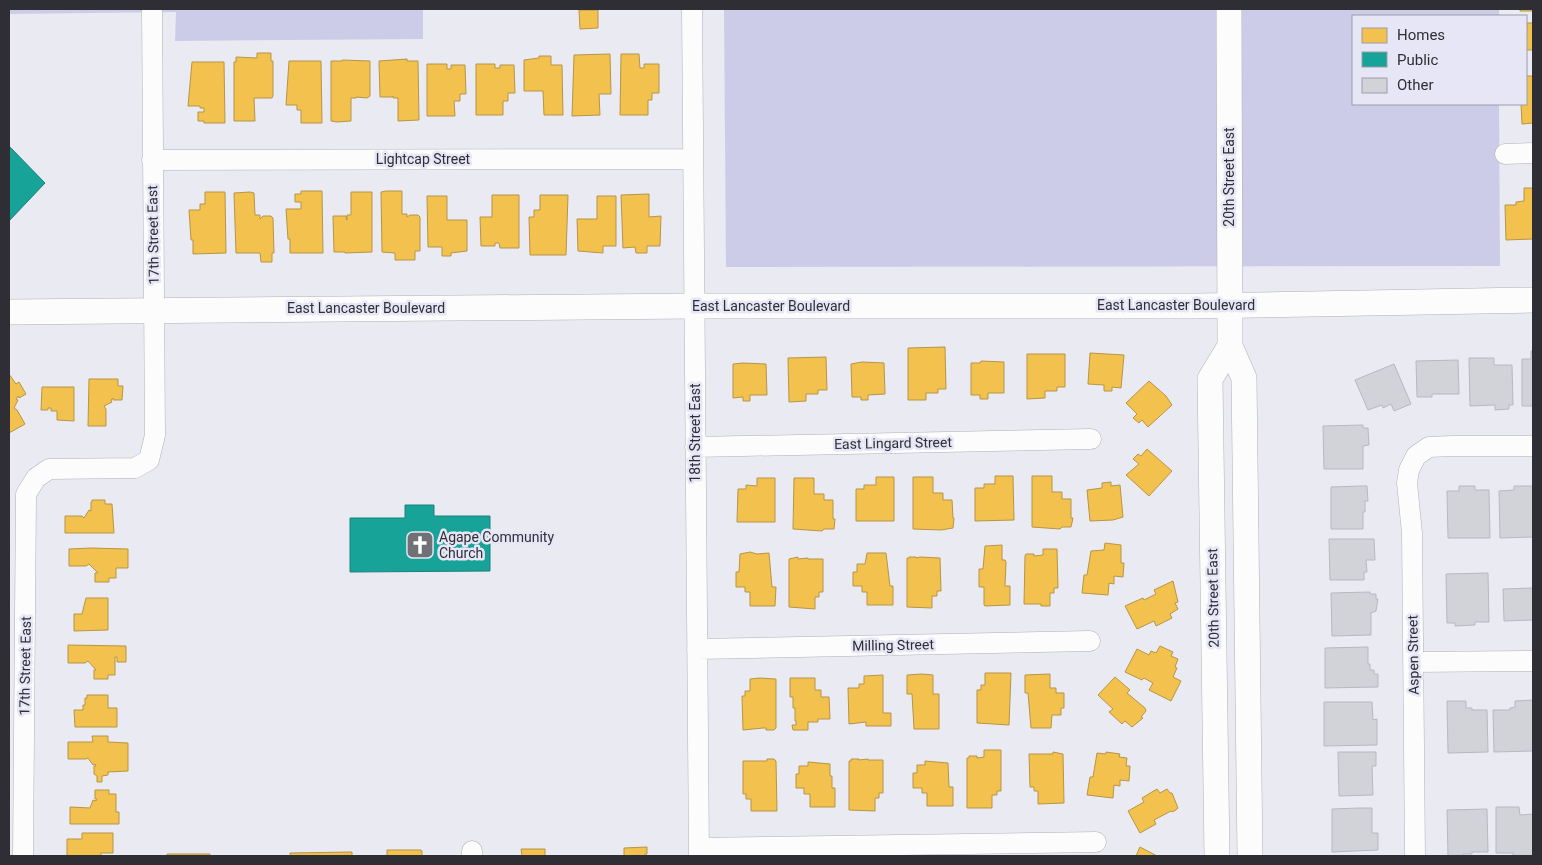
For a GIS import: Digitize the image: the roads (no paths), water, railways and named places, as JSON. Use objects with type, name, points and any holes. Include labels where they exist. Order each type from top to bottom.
[{"type":"main road","name":"20th Street East","points":[[1229,9],[1230,346],[1244,378],[1250,856]]},
{"type":"main road","name":"East Lancaster Boulevard","points":[[9,312],[694,306],[1230,305],[1533,300]]},
{"type":"main road","name":"20th Street East","points":[[1217,856],[1210,379],[1230,346]]},
{"type":"street","name":"17th Street East","points":[[22,856],[26,494],[36,478],[49,470],[135,468],[149,460],[155,435],[152,9]]},
{"type":"street","name":"18th Street East","points":[[692,9],[699,852]]},
{"type":"street","points":[[1505,154],[1533,153]]},
{"type":"street","name":"Lightcap Street","points":[[152,160],[693,159]]},
{"type":"street","name":"East Lingard Street","points":[[695,447],[1091,439]]},
{"type":"street","name":"Aspen Street","points":[[1415,856],[1412,533],[1407,483],[1409,470],[1416,456],[1429,447],[1533,446]]},
{"type":"street","name":"Milling Street","points":[[697,649],[1090,641]]},
{"type":"street","points":[[1413,662],[1533,661]]},
{"type":"street","points":[[699,852],[1096,842]]},
{"type":"place","name":"Agape Community Church","points":[[420,545]]}]
